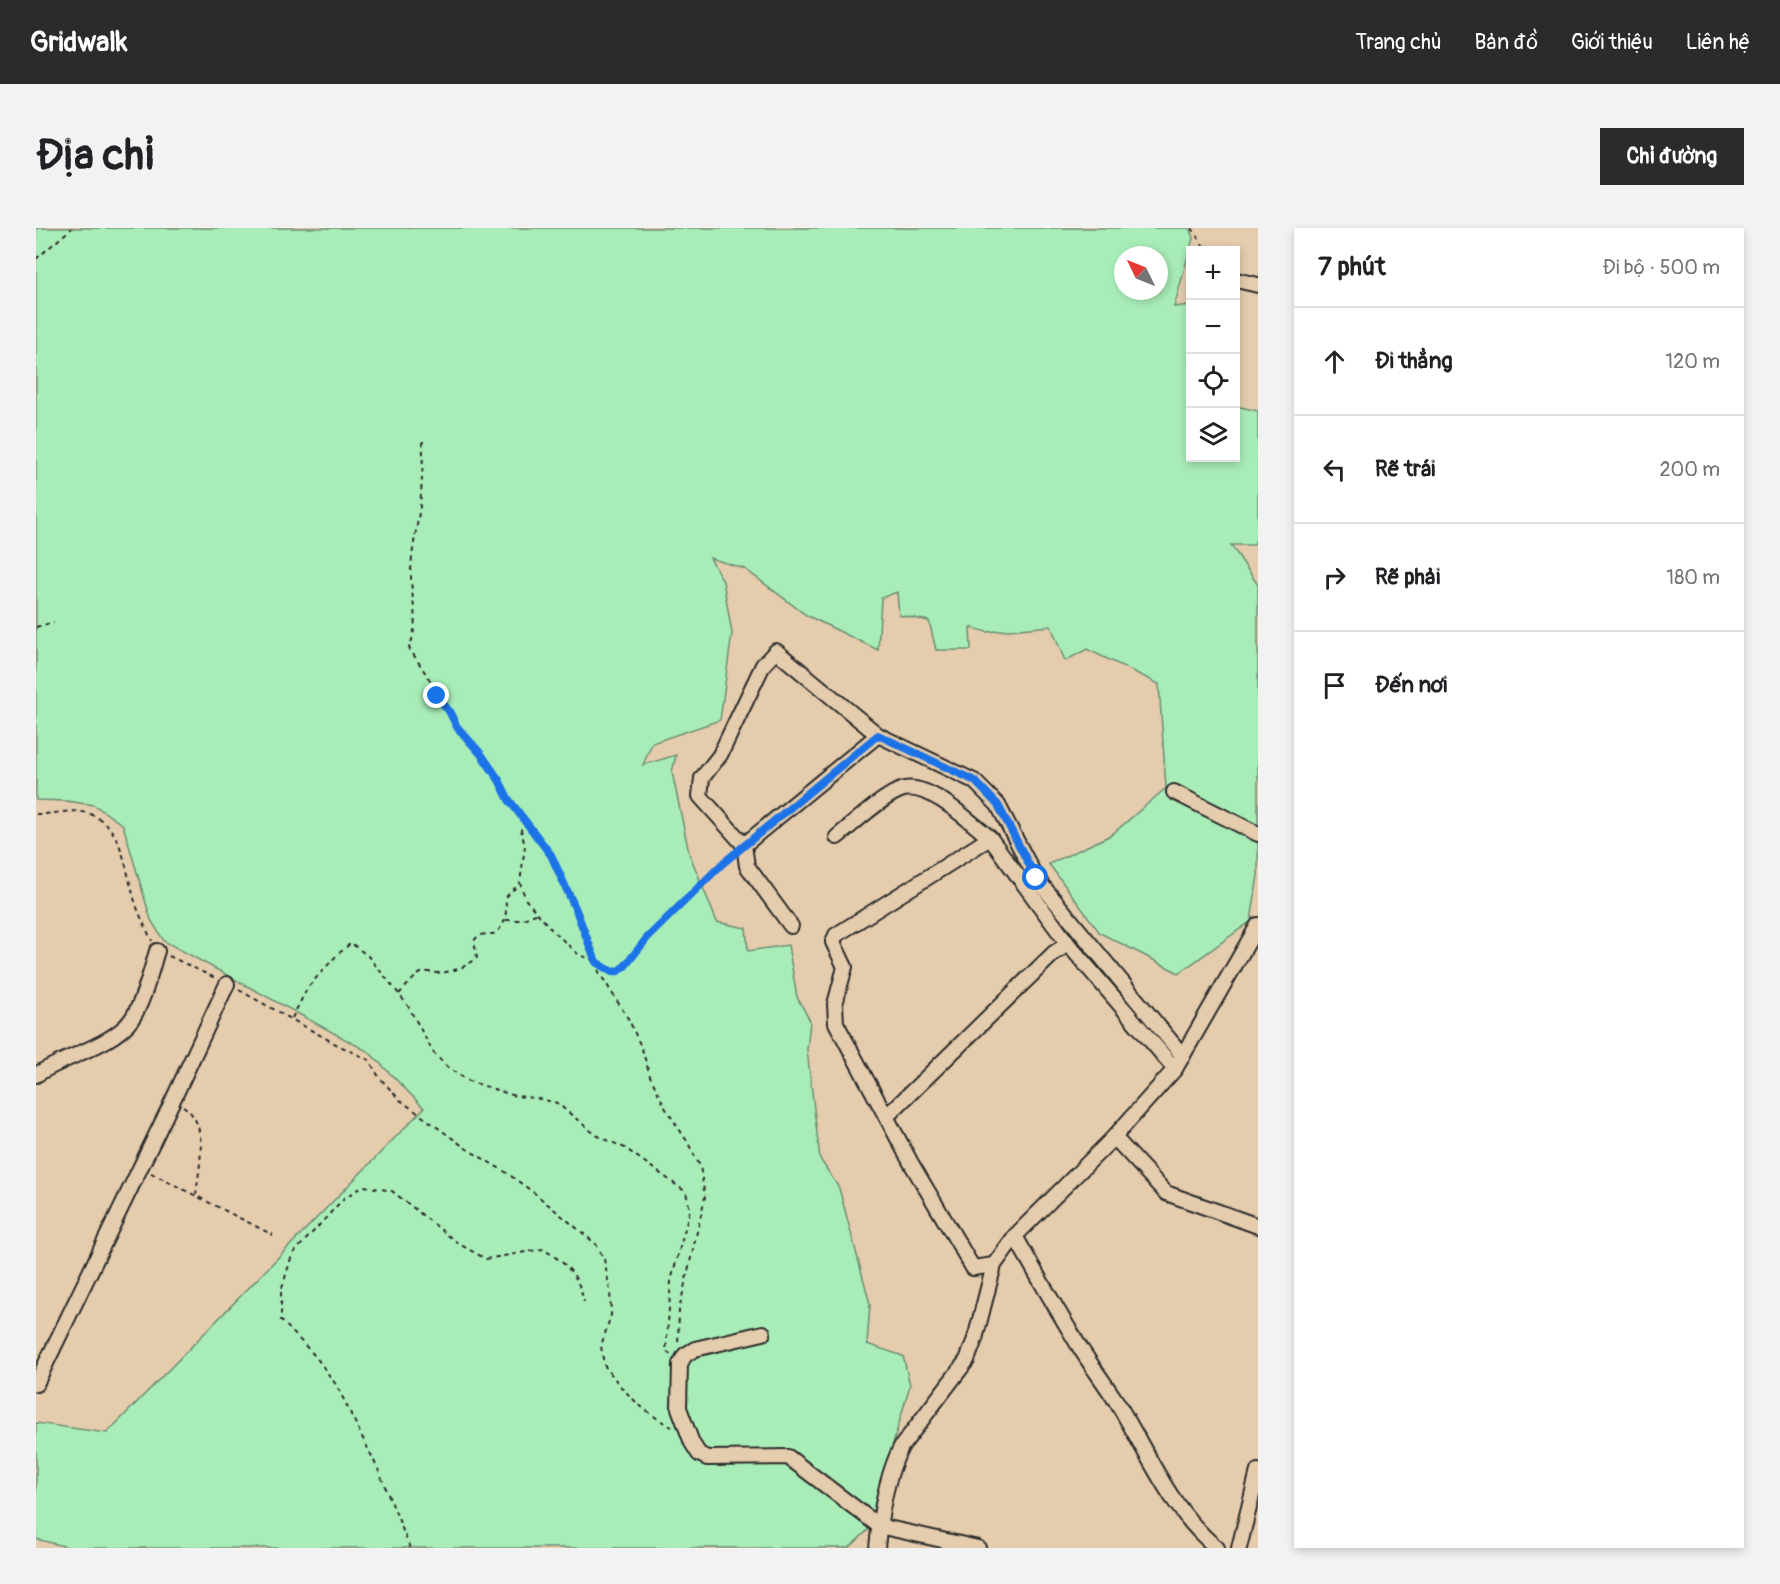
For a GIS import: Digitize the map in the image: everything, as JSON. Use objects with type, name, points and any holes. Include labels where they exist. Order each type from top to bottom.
[{"type":"street","points":[[1240,281],[1258,285]]},
{"type":"street","points":[[791,926],[747,866],[744,845],[700,796],[702,777],[720,755],[763,665],[776,651],[878,735],[975,781],[998,805],[1036,878],[1183,1056]]},
{"type":"street","points":[[744,845],[878,735]]},
{"type":"street","points":[[837,837],[894,793],[906,788],[924,790],[946,804],[990,838],[1068,944],[1174,1069]]},
{"type":"street","points":[[1174,792],[1258,834]]},
{"type":"street","points":[[990,838],[836,935],[833,942],[845,967],[835,1004],[836,1023],[843,1040],[887,1116],[910,1162],[973,1268],[994,1265]]},
{"type":"street","points":[[877,1548],[879,1526],[894,1461],[901,1447],[967,1360],[994,1265],[1015,1236],[1114,1137],[1174,1069],[1258,925]]},
{"type":"street","points":[[887,1116],[1054,953],[1068,944]]},
{"type":"street","points":[[36,1075],[119,1033],[132,1019],[150,975],[156,951]]},
{"type":"street","points":[[36,1384],[172,1102],[226,984]]},
{"type":"street","points":[[1114,1137],[1166,1193],[1258,1226]]},
{"type":"street","points":[[1015,1236],[1074,1338],[1150,1458],[1171,1497],[1186,1519],[1217,1548]]},
{"type":"street","points":[[763,1333],[695,1349],[686,1355],[680,1364],[679,1408],[692,1443],[699,1454],[707,1458],[788,1457],[879,1526],[978,1548]]},
{"type":"street","points":[[1239,1548],[1258,1471]]},
{"type":"path","points":[[36,259],[72,228]]},
{"type":"path","points":[[1192,228],[1203,246]]},
{"type":"path","points":[[423,441],[419,507],[413,539],[411,570],[411,589],[416,605],[415,634],[409,648],[457,727],[481,754],[499,780],[509,800],[551,855],[596,962],[634,1029],[650,1076],[666,1109],[687,1141],[700,1167],[705,1197],[679,1310],[677,1332],[680,1364]]},
{"type":"path","points":[[36,627],[54,621]]},
{"type":"path","points":[[36,814],[86,812],[104,821],[120,849],[139,914],[156,951],[226,984],[369,1060],[379,1077],[400,1100],[466,1149],[504,1171],[533,1192],[596,1244],[604,1259],[610,1291],[611,1315],[601,1346],[604,1365],[621,1387],[648,1412],[672,1426],[687,1430]]},
{"type":"path","points":[[524,820],[521,831],[525,846],[520,883],[526,900],[579,955],[612,972],[618,971],[674,911],[744,845]]},
{"type":"path","points":[[399,994],[418,974],[453,971],[477,958],[474,941],[476,937],[484,933],[496,933],[506,920],[506,897],[520,883]]},
{"type":"path","points":[[506,920],[521,920],[538,913]]},
{"type":"path","points":[[292,1018],[308,987],[351,943],[368,956],[399,994],[433,1052],[447,1067],[469,1081],[515,1096],[535,1098],[556,1104],[596,1135],[625,1148],[686,1192],[690,1210],[671,1281],[666,1351],[680,1364]]},
{"type":"path","points":[[172,1102],[186,1107],[198,1121],[200,1136],[196,1195]]},
{"type":"path","points":[[140,1168],[273,1235]]},
{"type":"path","points":[[410,1548],[378,1469],[337,1386],[316,1357],[281,1320],[281,1291],[292,1255],[344,1198],[364,1186],[392,1191],[459,1245],[486,1259],[543,1250],[572,1270],[581,1286],[584,1302]]},
{"type":"green space","points":[[36,228],[1189,228],[1193,238],[1191,246],[1186,246],[1186,263],[1174,307],[1186,306],[1186,462],[1240,462],[1240,407],[1258,411],[1258,533],[1254,545],[1231,545],[1258,585],[1258,875],[1251,921],[1179,973],[1100,933],[1049,864],[1111,835],[1166,788],[1159,684],[1087,649],[1065,661],[1051,626],[987,632],[970,627],[971,650],[936,650],[929,621],[899,615],[897,592],[881,598],[878,650],[806,615],[745,569],[710,558],[723,581],[732,633],[720,720],[652,743],[643,765],[676,755],[672,772],[689,853],[717,922],[746,928],[748,951],[788,945],[797,997],[810,1021],[807,1050],[820,1159],[839,1188],[870,1304],[867,1344],[903,1356],[910,1385],[868,1530],[849,1548],[71,1548],[36,1539],[36,1423],[107,1433],[424,1108],[369,1052],[164,941],[151,920],[123,825],[94,805],[36,800]]},
{"type":"route","points":[[437,696],[449,711],[457,727],[481,754],[499,780],[509,800],[551,855],[596,962],[612,972],[625,966],[647,938],[722,864],[878,735],[975,781],[998,805],[1036,878]]}]
